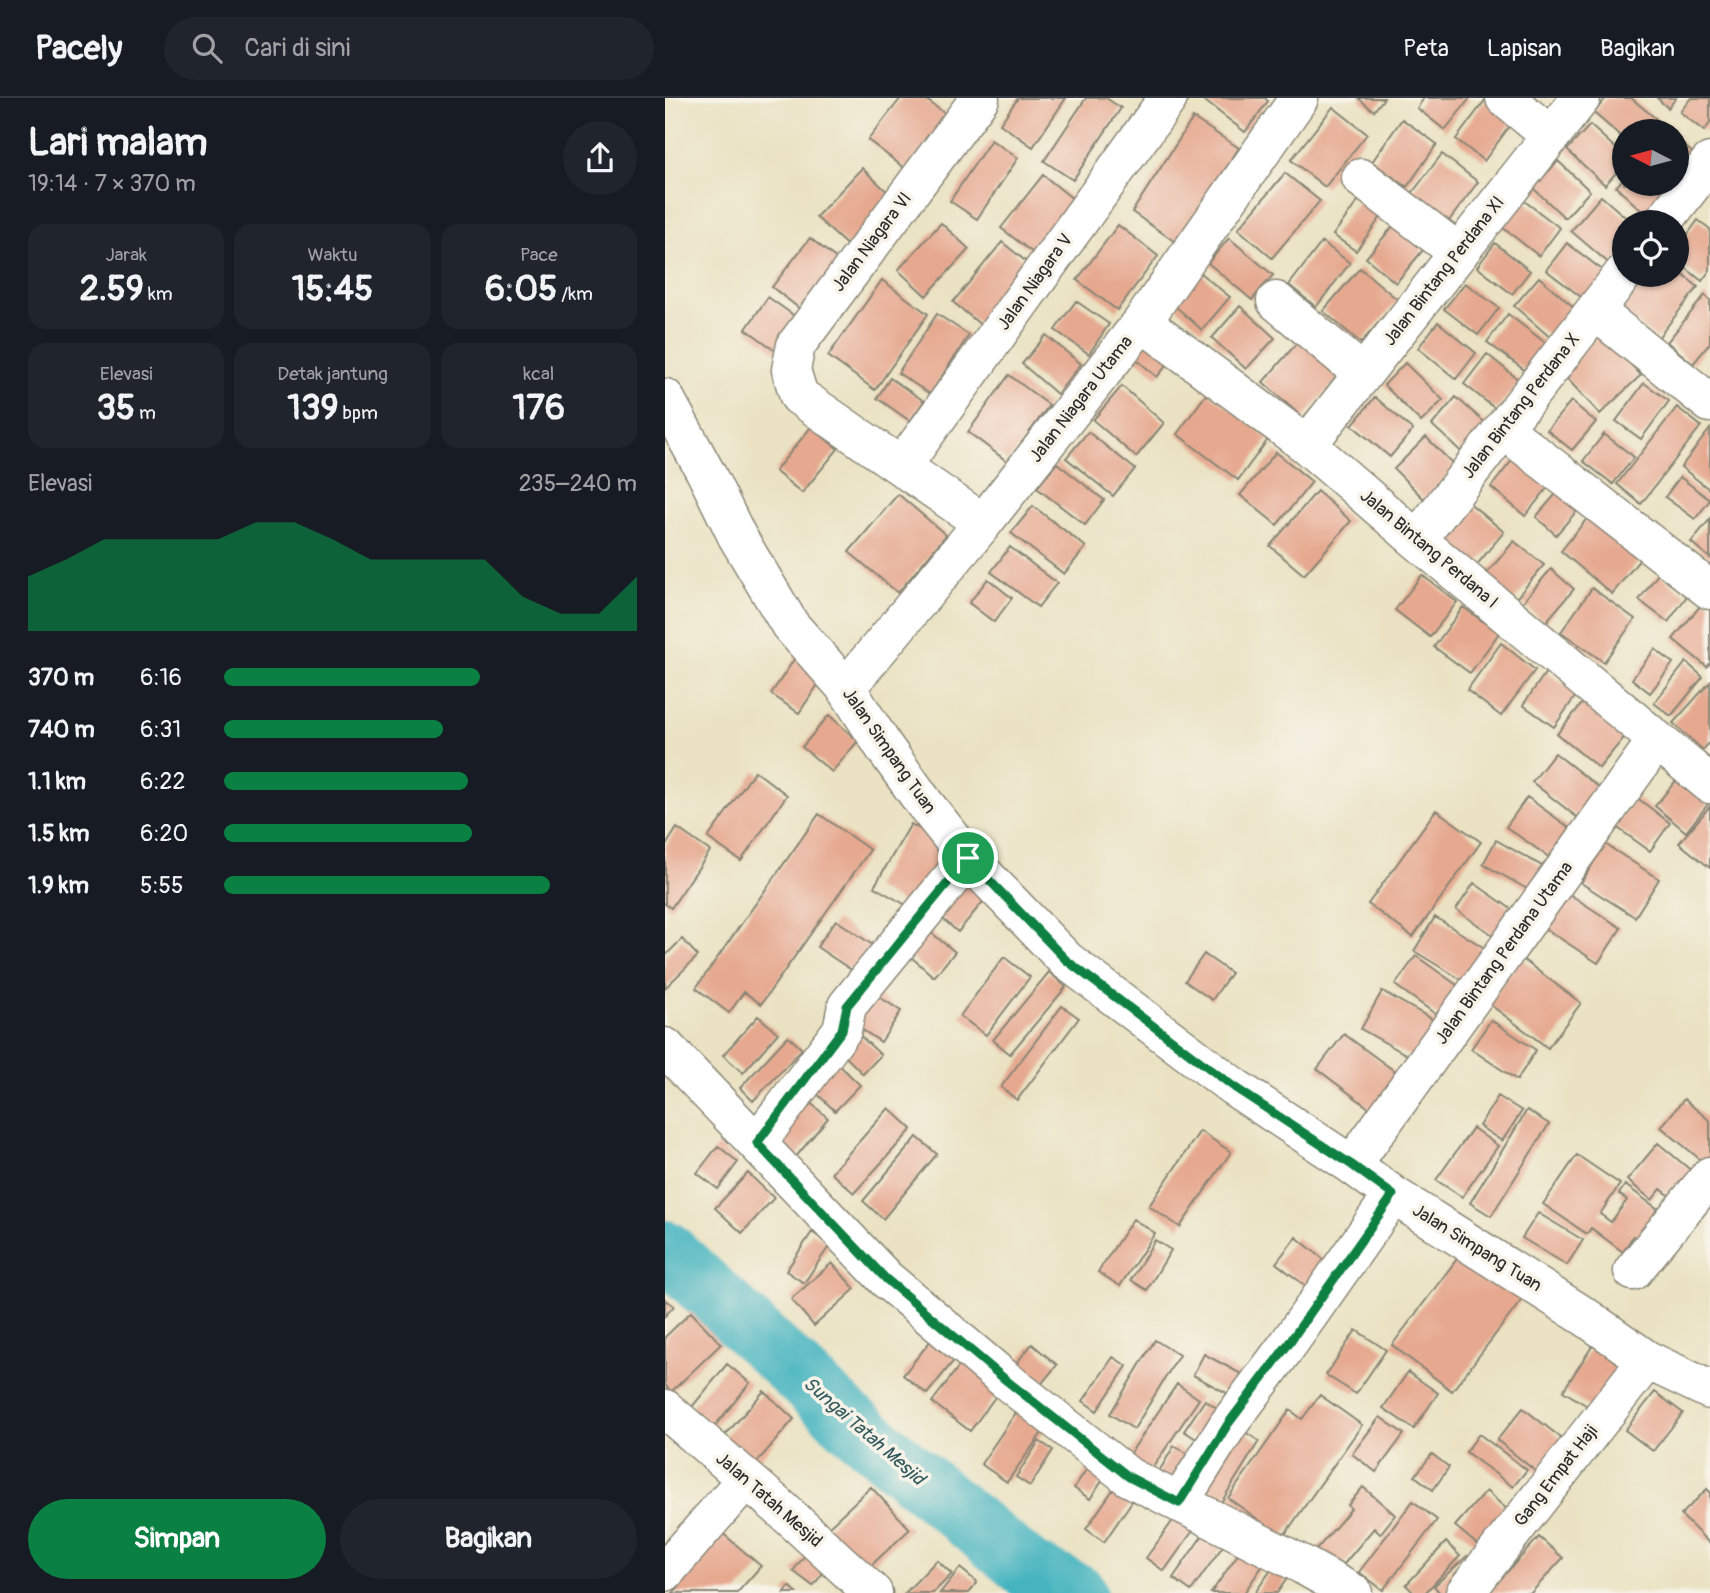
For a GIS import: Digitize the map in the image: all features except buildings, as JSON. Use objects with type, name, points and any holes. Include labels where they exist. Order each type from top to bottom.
[{"type":"street","name":"Jalan Niagara VI","points":[[902,466],[799,396],[791,370],[796,345],[980,98]]},
{"type":"street","name":"Jalan Niagara V","points":[[902,466],[1168,98]]},
{"type":"street","name":"Jalan Niagara Utama","points":[[846,688],[983,523],[1142,322],[1299,98]]},
{"type":"street","points":[[1505,98],[1551,136]]},
{"type":"street","name":"Jalan Bintang Perdana XI","points":[[1307,444],[1581,98]]},
{"type":"street","points":[[1361,178],[1459,253]]},
{"type":"street","points":[[1676,210],[1703,186]]},
{"type":"street","name":"Jalan Bintang Perdana X","points":[[1417,540],[1613,287]]},
{"type":"street","points":[[1276,301],[1363,374]]},
{"type":"street","points":[[1595,311],[1710,403]]},
{"type":"street","name":"Jalan Bintang Perdana I","points":[[1142,322],[1307,444],[1417,540],[1710,785]]},
{"type":"street","name":"Jalan Simpang Tuan","points":[[665,398],[737,536],[790,625],[846,688],[892,759],[968,858],[1066,960],[1234,1087],[1393,1195],[1587,1318],[1647,1360],[1710,1390]]},
{"type":"street","points":[[1503,429],[1710,590]]},
{"type":"street","points":[[902,466],[983,523]]},
{"type":"street","name":"Jalan Bintang Perdana Utama","points":[[1352,1165],[1657,740]]},
{"type":"street","points":[[757,1143],[842,1030],[847,1006],[968,858]]},
{"type":"street","points":[[665,1047],[886,1279],[1007,1381],[1129,1477],[1353,1593]]},
{"type":"street","points":[[1633,1271],[1710,1176]]},
{"type":"street","points":[[1179,1503],[1228,1424],[1289,1343],[1393,1195]]},
{"type":"street","name":"Gang Empat Haji","points":[[1465,1593],[1647,1360]]},
{"type":"street","name":"Jalan Tatah Mesjid","points":[[665,1409],[778,1506],[873,1593]]},
{"type":"street","points":[[665,1572],[746,1479]]},
{"type":"waterway","name":"Sungai Tatah Mesjid","points":[[665,1250],[845,1418],[1029,1570],[1077,1593]]},
{"type":"route","points":[[968,858],[1066,960],[1234,1087],[1393,1195],[1289,1343],[1228,1424],[1179,1503],[1129,1477],[1007,1381],[886,1279],[757,1143],[842,1030],[847,1006],[968,858]]}]
